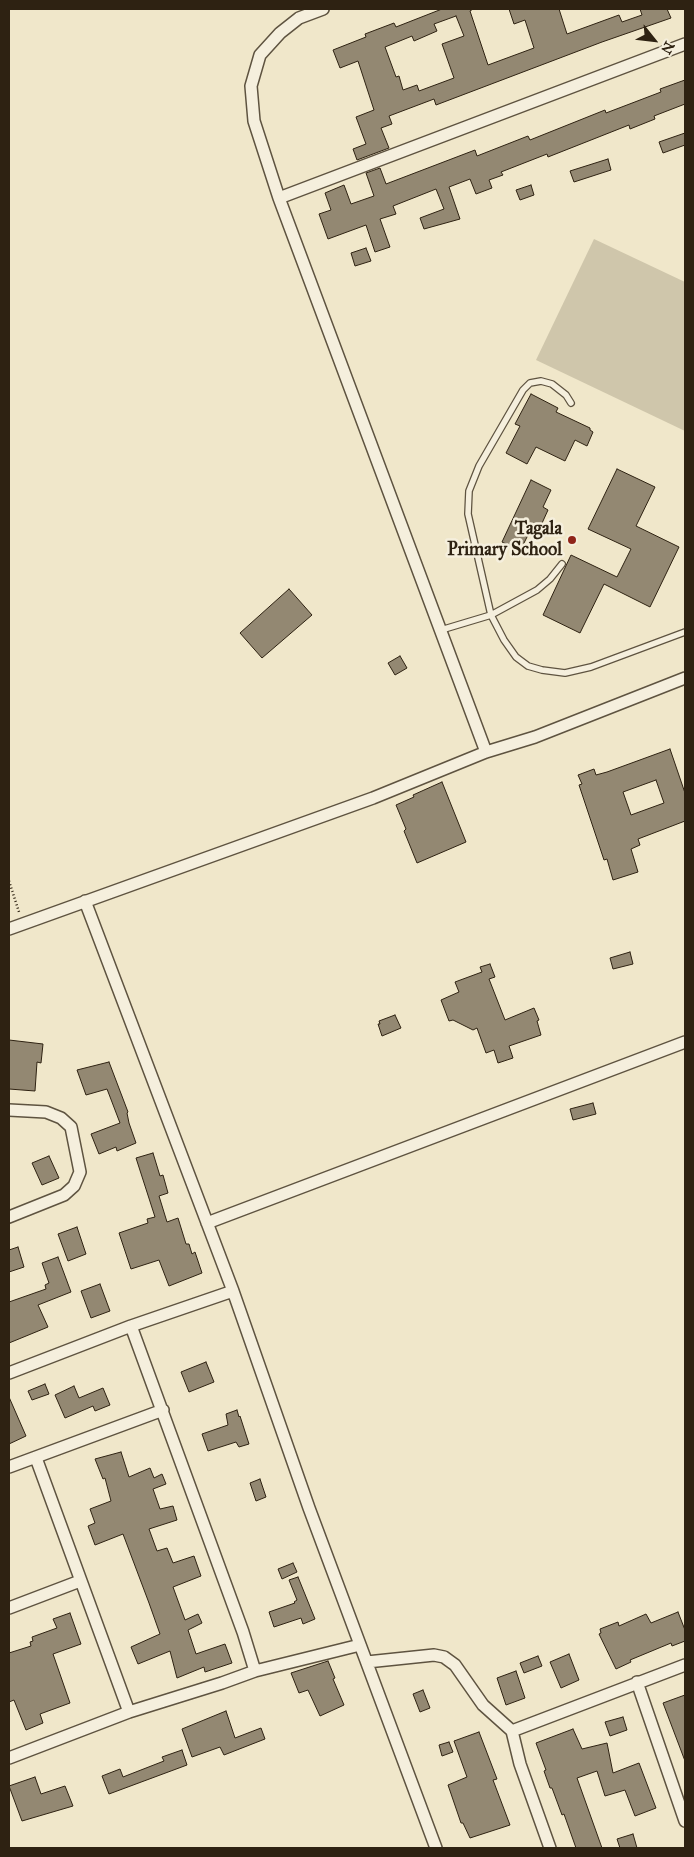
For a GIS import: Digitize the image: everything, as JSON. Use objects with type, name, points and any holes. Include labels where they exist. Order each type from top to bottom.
[{"type":"street","points":[[323,9],[299,18],[280,33],[260,55],[252,86],[254,120],[279,198],[486,752]]},
{"type":"street","points":[[279,198],[685,44]]},
{"type":"street","points":[[9,929],[373,798],[486,752],[535,737],[685,678]]},
{"type":"street","points":[[86,901],[208,1223],[309,1508],[436,1848]]},
{"type":"street","points":[[208,1223],[685,1042]]},
{"type":"street","points":[[9,1110],[46,1112],[61,1118],[71,1127],[80,1172],[74,1186],[64,1195],[9,1218]]},
{"type":"street","points":[[9,1373],[131,1326],[233,1291]]},
{"type":"street","points":[[131,1326],[243,1632],[255,1671]]},
{"type":"street","points":[[9,1468],[163,1410]]},
{"type":"street","points":[[36,1458],[129,1712]]},
{"type":"street","points":[[9,1608],[80,1580]]},
{"type":"street","points":[[9,1758],[129,1712],[222,1684],[255,1671],[360,1645]]},
{"type":"street","points":[[367,1662],[419,1656],[444,1657],[455,1665],[483,1705],[512,1731],[520,1764],[550,1848]]},
{"type":"street","points":[[512,1731],[685,1665]]},
{"type":"street","points":[[637,1682],[682,1803],[685,1822]]},
{"type":"lane","points":[[571,402],[566,395],[552,384],[541,381],[530,383],[523,390],[479,466],[469,491],[468,514],[491,616],[516,657],[528,666],[565,673],[591,667],[685,632]]},
{"type":"lane","points":[[441,630],[491,616],[537,590],[550,579],[562,564]]},
{"type":"path","points":[[9,881],[23,924]]},
{"type":"shaded area","points":[[594,239],[685,282],[685,431],[536,360]]},
{"type":"building","points":[[442,9],[473,9],[470,11],[488,65],[534,48],[525,20],[514,24],[509,9],[559,9],[567,34],[619,15],[622,22],[642,15],[640,9],[667,9],[671,18],[436,105],[434,99],[389,116],[392,124],[381,128],[389,148],[357,160],[353,149],[366,144],[356,117],[374,110],[358,61],[340,68],[333,50],[366,37],[365,34],[394,23],[396,27]],"holes":[[[456,16],[464,36],[442,44],[454,78],[419,91],[417,85],[403,90],[399,76],[396,77],[385,47],[412,36],[414,41],[437,31],[434,24]]]},
{"type":"building","points":[[685,80],[685,104],[654,116],[655,119],[630,129],[629,125],[548,157],[547,154],[501,172],[503,175],[489,180],[492,188],[476,194],[470,179],[449,187],[460,219],[424,229],[420,218],[444,209],[436,189],[393,206],[396,214],[380,219],[390,247],[375,252],[366,225],[328,239],[319,214],[331,210],[325,193],[344,185],[351,204],[374,196],[366,173],[380,168],[386,184],[475,150],[477,156],[528,136],[530,140],[605,110],[606,113],[661,92],[660,89]]},
{"type":"building","points":[[685,133],[685,145],[663,153],[659,142]]},
{"type":"building","points":[[608,159],[611,170],[574,182],[570,171]]},
{"type":"building","points":[[531,185],[534,195],[520,200],[516,190]]},
{"type":"building","points":[[366,248],[371,261],[355,266],[351,253]]},
{"type":"building","points":[[531,394],[558,408],[556,412],[590,428],[593,432],[587,446],[575,440],[565,461],[536,447],[527,464],[506,453],[520,426],[515,424]]},
{"type":"building","points":[[617,469],[655,487],[636,526],[679,547],[650,607],[604,584],[580,633],[543,615],[571,555],[617,577],[631,549],[588,529]]},
{"type":"building","points":[[531,480],[551,490],[543,507],[548,510],[538,532],[531,529],[520,551],[502,542]]},
{"type":"building","points":[[289,589],[312,615],[262,658],[240,633]]},
{"type":"building","points":[[400,656],[407,668],[395,675],[388,663]]},
{"type":"building","points":[[670,749],[685,793],[685,821],[638,839],[640,845],[631,849],[638,872],[613,880],[607,859],[604,860],[579,785],[582,784],[578,775],[594,769],[596,775]],"holes":[[[656,780],[664,803],[631,815],[623,792]]]},
{"type":"building","points":[[442,782],[466,842],[417,863],[396,805]]},
{"type":"building","points":[[630,952],[633,964],[613,969],[610,958]]},
{"type":"building","points":[[490,964],[495,977],[489,979],[505,1020],[534,1008],[539,1020],[537,1021],[541,1035],[509,1046],[513,1058],[498,1063],[494,1050],[486,1053],[477,1028],[473,1030],[453,1020],[449,1021],[441,1000],[459,992],[455,982],[482,972],[480,967]]},
{"type":"building","points":[[395,1015],[401,1028],[382,1036],[378,1024],[380,1024],[379,1021]]},
{"type":"building","points":[[9,1040],[43,1044],[41,1063],[37,1062],[35,1091],[9,1089]]},
{"type":"building","points":[[109,1062],[128,1112],[129,1123],[136,1143],[117,1151],[116,1147],[99,1154],[91,1134],[120,1123],[107,1089],[86,1095],[77,1070]]},
{"type":"building","points":[[593,1103],[596,1114],[573,1120],[570,1109]]},
{"type":"building","points":[[153,1153],[160,1176],[163,1175],[168,1193],[159,1196],[167,1222],[178,1218],[186,1244],[189,1244],[192,1254],[195,1252],[202,1273],[169,1286],[159,1260],[131,1269],[119,1233],[148,1223],[147,1219],[155,1217],[136,1158]]},
{"type":"building","points":[[49,1156],[59,1178],[42,1185],[32,1163]]},
{"type":"building","points":[[77,1227],[86,1254],[68,1261],[58,1234]]},
{"type":"building","points":[[18,1247],[24,1267],[9,1272],[9,1250]]},
{"type":"building","points":[[58,1257],[71,1292],[38,1305],[48,1327],[9,1343],[9,1302],[46,1289],[45,1285],[49,1283],[42,1263]]},
{"type":"building","points":[[100,1284],[110,1311],[91,1318],[81,1291]]},
{"type":"building","points":[[206,1362],[214,1382],[189,1392],[181,1372]]},
{"type":"building","points":[[45,1384],[49,1394],[32,1400],[28,1391]]},
{"type":"building","points":[[74,1386],[79,1398],[103,1388],[110,1405],[95,1411],[93,1406],[65,1418],[55,1395]]},
{"type":"building","points":[[9,1397],[26,1436],[9,1444]]},
{"type":"building","points":[[237,1410],[249,1444],[239,1447],[236,1442],[208,1451],[202,1434],[228,1425],[226,1414]]},
{"type":"building","points":[[121,1452],[129,1477],[150,1468],[154,1478],[162,1474],[166,1484],[153,1489],[160,1509],[173,1506],[177,1520],[149,1529],[157,1551],[167,1548],[173,1563],[194,1556],[201,1576],[173,1587],[185,1620],[198,1614],[202,1623],[188,1630],[196,1654],[225,1644],[232,1663],[205,1672],[204,1667],[177,1678],[170,1651],[138,1664],[131,1647],[160,1634],[149,1603],[123,1534],[95,1545],[88,1526],[95,1523],[90,1509],[111,1501],[105,1478],[103,1479],[95,1459]]},
{"type":"building","points":[[260,1479],[266,1497],[256,1501],[250,1483]]},
{"type":"building","points":[[293,1563],[297,1572],[282,1579],[278,1569]]},
{"type":"building","points":[[298,1577],[315,1619],[303,1624],[301,1618],[274,1627],[269,1612],[295,1603],[297,1600],[289,1580]]},
{"type":"building","points":[[678,1612],[685,1630],[685,1641],[672,1646],[671,1643],[630,1660],[631,1662],[616,1669],[599,1634],[601,1633],[600,1629],[618,1622],[619,1626],[646,1614],[651,1623]]},
{"type":"building","points":[[70,1613],[81,1644],[53,1654],[70,1703],[40,1714],[43,1723],[26,1730],[14,1700],[9,1702],[9,1653],[31,1646],[32,1637],[57,1628],[53,1619]]},
{"type":"building","points":[[569,1654],[579,1680],[561,1688],[550,1662]]},
{"type":"building","points":[[538,1656],[542,1666],[524,1673],[520,1663]]},
{"type":"building","points":[[328,1661],[344,1705],[320,1716],[308,1690],[299,1693],[291,1673]]},
{"type":"building","points":[[516,1671],[525,1698],[506,1705],[497,1678]]},
{"type":"building","points":[[423,1690],[430,1708],[420,1712],[413,1694]]},
{"type":"building","points":[[685,1695],[685,1761],[663,1703]]},
{"type":"building","points":[[226,1711],[235,1738],[261,1728],[265,1739],[224,1755],[220,1747],[192,1757],[182,1729]]},
{"type":"building","points":[[623,1717],[627,1730],[610,1736],[605,1722]]},
{"type":"building","points":[[573,1729],[582,1749],[607,1743],[613,1773],[639,1763],[656,1808],[635,1816],[625,1790],[605,1796],[597,1771],[577,1778],[602,1848],[576,1848],[564,1814],[562,1815],[552,1788],[550,1788],[544,1771],[546,1770],[536,1743]]},
{"type":"building","points":[[479,1732],[497,1779],[493,1780],[510,1825],[470,1838],[463,1823],[461,1823],[448,1785],[467,1777],[454,1741]]},
{"type":"building","points":[[449,1742],[453,1752],[442,1756],[439,1745]]},
{"type":"building","points":[[182,1750],[187,1765],[109,1794],[102,1776],[120,1769],[123,1777],[164,1761],[162,1757]]},
{"type":"building","points":[[35,1777],[41,1794],[65,1786],[73,1806],[22,1821],[9,1786]]},
{"type":"building","points":[[633,1834],[637,1848],[620,1848],[617,1839]]},
{"type":"place","name":"Tagala Primary School","points":[[572,540]]}]
